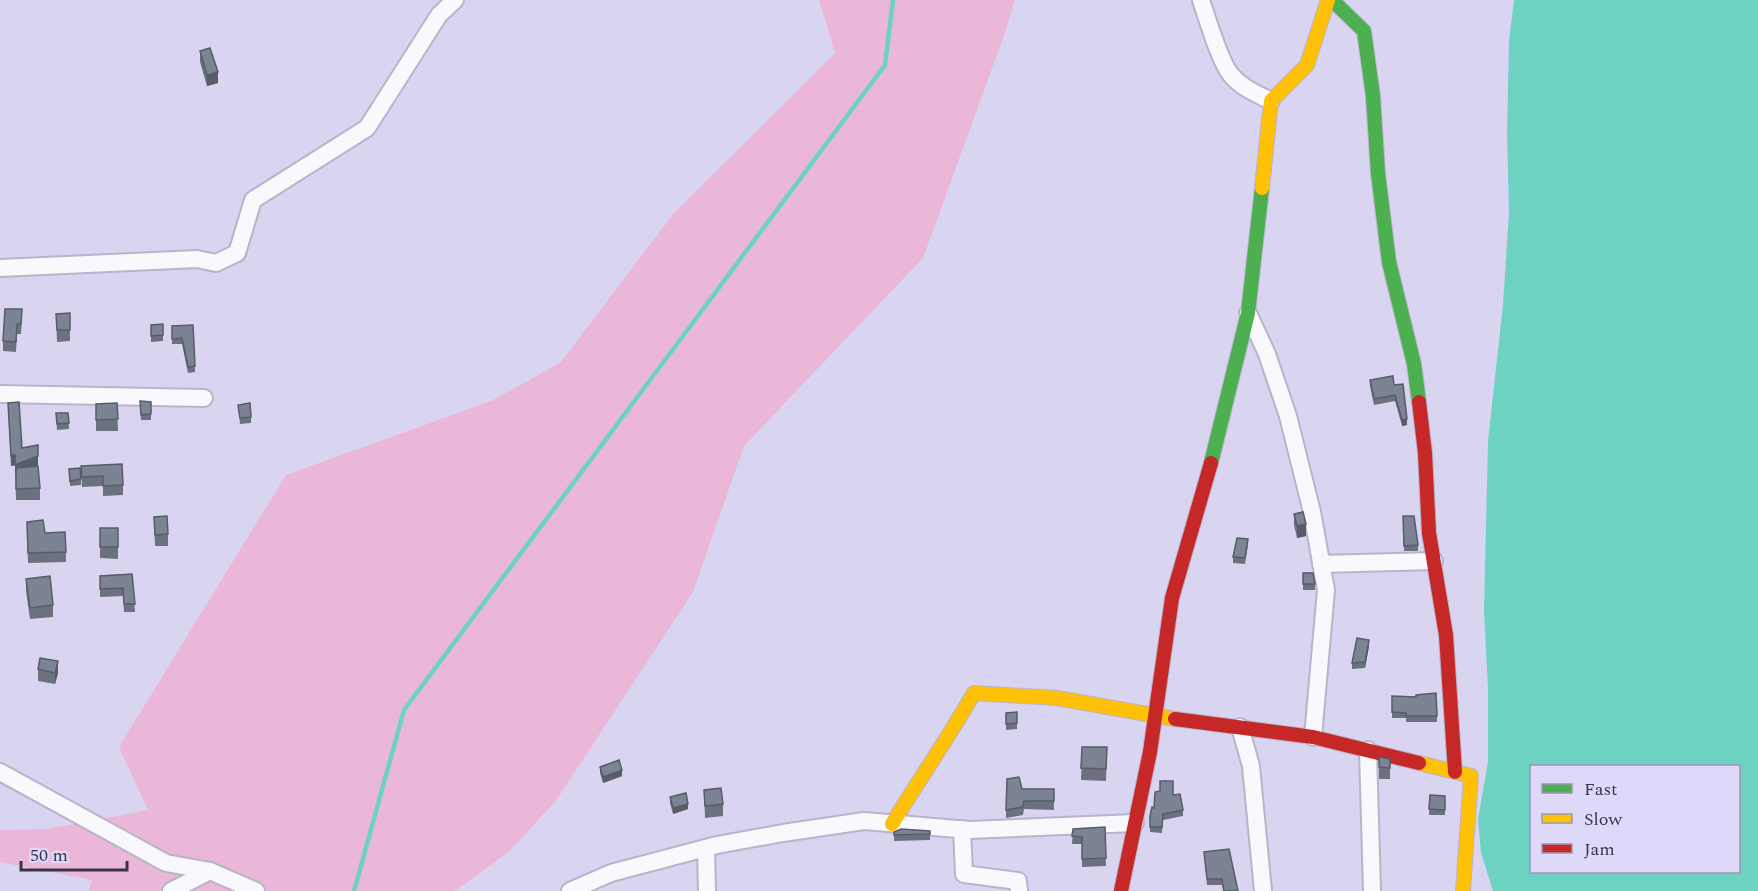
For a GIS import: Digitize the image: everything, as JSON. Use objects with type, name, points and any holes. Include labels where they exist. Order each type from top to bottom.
[{"type":"street","points":[[0,268],[197,259],[216,263],[237,253],[253,200],[367,128],[439,15],[455,0]]},
{"type":"street","points":[[1201,0],[1230,74],[1250,91],[1271,101]]},
{"type":"street","points":[[1121,891],[1150,752],[1172,598],[1218,438],[1248,313],[1271,101],[1307,65],[1330,0],[1364,31],[1373,96],[1378,173],[1389,262],[1414,364],[1425,453],[1429,533],[1446,634],[1455,772]]},
{"type":"street","points":[[1248,313],[1267,354],[1288,416],[1312,512],[1326,590],[1313,737]]},
{"type":"street","points":[[0,394],[204,398]]},
{"type":"street","points":[[1321,564],[1434,561]]},
{"type":"street","points":[[892,824],[950,735],[974,693],[1057,698],[1155,716],[1313,737],[1471,776],[1463,891]]},
{"type":"street","points":[[1240,727],[1251,766],[1263,891]]},
{"type":"street","points":[[1368,750],[1372,891]]},
{"type":"street","points":[[0,771],[166,863],[210,871],[256,891]]},
{"type":"street","points":[[570,891],[611,873],[706,848],[783,833],[864,821],[962,829],[1135,823]]},
{"type":"street","points":[[962,829],[964,874],[1018,881],[1019,891]]},
{"type":"street","points":[[706,848],[707,891]]},
{"type":"street","points":[[171,891],[210,871]]},
{"type":"shaded area","points":[[819,0],[1015,0],[923,258],[744,446],[693,592],[557,799],[510,851],[455,891],[89,891],[92,880],[0,862],[0,830],[47,829],[148,810],[119,747],[286,475],[491,401],[560,363],[674,213],[835,53]]},
{"type":"shaded area","points":[[1514,0],[1758,0],[1758,891],[1493,891],[1481,853],[1478,819],[1488,762],[1488,688],[1484,612],[1488,441],[1503,305],[1509,212],[1507,134],[1509,41]]},
{"type":"building","points":[[210,48],[218,72],[207,75],[200,51]]},
{"type":"building","points":[[5,309],[22,309],[21,324],[17,324],[16,342],[3,341]]},
{"type":"building","points":[[70,313],[70,330],[57,330],[56,314]]},
{"type":"building","points":[[163,324],[163,335],[151,336],[151,325]]},
{"type":"building","points":[[193,325],[195,366],[188,367],[182,338],[172,339],[172,326]]},
{"type":"building","points":[[1393,376],[1394,385],[1403,384],[1407,419],[1402,420],[1395,395],[1374,399],[1370,380]]},
{"type":"building","points":[[140,401],[151,402],[151,414],[141,415]]},
{"type":"building","points":[[19,402],[22,448],[38,445],[38,456],[15,465],[15,455],[11,456],[8,403]]},
{"type":"building","points":[[117,403],[118,419],[96,420],[96,404]]},
{"type":"building","points":[[250,403],[251,417],[240,418],[238,405]]},
{"type":"building","points":[[56,413],[68,413],[69,423],[57,424]]},
{"type":"building","points":[[122,464],[123,485],[103,486],[103,476],[82,477],[81,466]]},
{"type":"building","points":[[38,466],[40,488],[16,489],[16,468]]},
{"type":"building","points":[[80,468],[81,479],[70,481],[69,469]]},
{"type":"building","points":[[1303,512],[1306,524],[1297,526],[1294,514]]},
{"type":"building","points":[[167,516],[168,534],[155,535],[154,517]]},
{"type":"building","points":[[1403,516],[1414,516],[1418,545],[1404,546]]},
{"type":"building","points":[[43,520],[45,533],[65,532],[66,552],[28,553],[27,522]]},
{"type":"building","points":[[100,528],[118,528],[118,547],[100,547]]},
{"type":"building","points":[[1237,538],[1248,539],[1245,558],[1233,557]]},
{"type":"building","points":[[1303,573],[1313,573],[1315,584],[1303,584]]},
{"type":"building","points":[[132,574],[135,604],[124,604],[123,588],[100,589],[100,576]]},
{"type":"building","points":[[50,576],[53,605],[30,608],[26,579]]},
{"type":"building","points":[[1357,638],[1369,640],[1365,662],[1352,663]]},
{"type":"building","points":[[40,658],[58,661],[55,673],[38,669]]},
{"type":"building","points":[[1436,693],[1437,716],[1406,716],[1406,713],[1392,712],[1392,696],[1416,697],[1416,695]]},
{"type":"building","points":[[1017,712],[1017,723],[1006,724],[1006,713]]},
{"type":"building","points":[[1082,747],[1107,747],[1106,769],[1081,768]]},
{"type":"building","points":[[1379,757],[1390,759],[1390,768],[1379,767]]},
{"type":"building","points":[[619,760],[622,770],[603,777],[600,767]]},
{"type":"building","points":[[1019,777],[1022,789],[1054,789],[1054,801],[1024,801],[1023,807],[1006,810],[1007,779]]},
{"type":"building","points":[[1160,781],[1173,781],[1173,795],[1180,794],[1183,810],[1163,814],[1162,827],[1150,827],[1155,792],[1160,791]]},
{"type":"building","points":[[721,788],[723,804],[705,806],[704,790]]},
{"type":"building","points":[[686,793],[688,804],[673,808],[670,797]]},
{"type":"building","points":[[1430,795],[1445,796],[1445,810],[1429,809]]},
{"type":"building","points":[[1105,827],[1106,858],[1082,859],[1082,837],[1072,836],[1073,829]]},
{"type":"building","points":[[901,829],[930,831],[930,834],[894,835],[894,832]]},
{"type":"building","points":[[1229,849],[1238,891],[1224,891],[1222,879],[1207,879],[1204,852]]},
{"type":"waterway","points":[[354,891],[404,710],[885,65],[893,0]]},
{"type":"traffic: fast","points":[[1332,0],[1364,31],[1373,96],[1378,173],[1389,262],[1414,364],[1419,402]]},
{"type":"traffic: fast","points":[[1211,463],[1248,313],[1262,188]]},
{"type":"traffic: slow","points":[[1262,188],[1271,101],[1307,65],[1328,0]]},
{"type":"traffic: slow","points":[[892,824],[974,693],[1057,698],[1175,719]]},
{"type":"traffic: slow","points":[[1419,763],[1471,776],[1463,891]]},
{"type":"traffic: jam","points":[[1419,402],[1425,453],[1429,533],[1446,635],[1455,772]]},
{"type":"traffic: jam","points":[[1121,891],[1150,752],[1172,598],[1211,463]]},
{"type":"traffic: jam","points":[[1175,719],[1313,737],[1419,763]]}]
